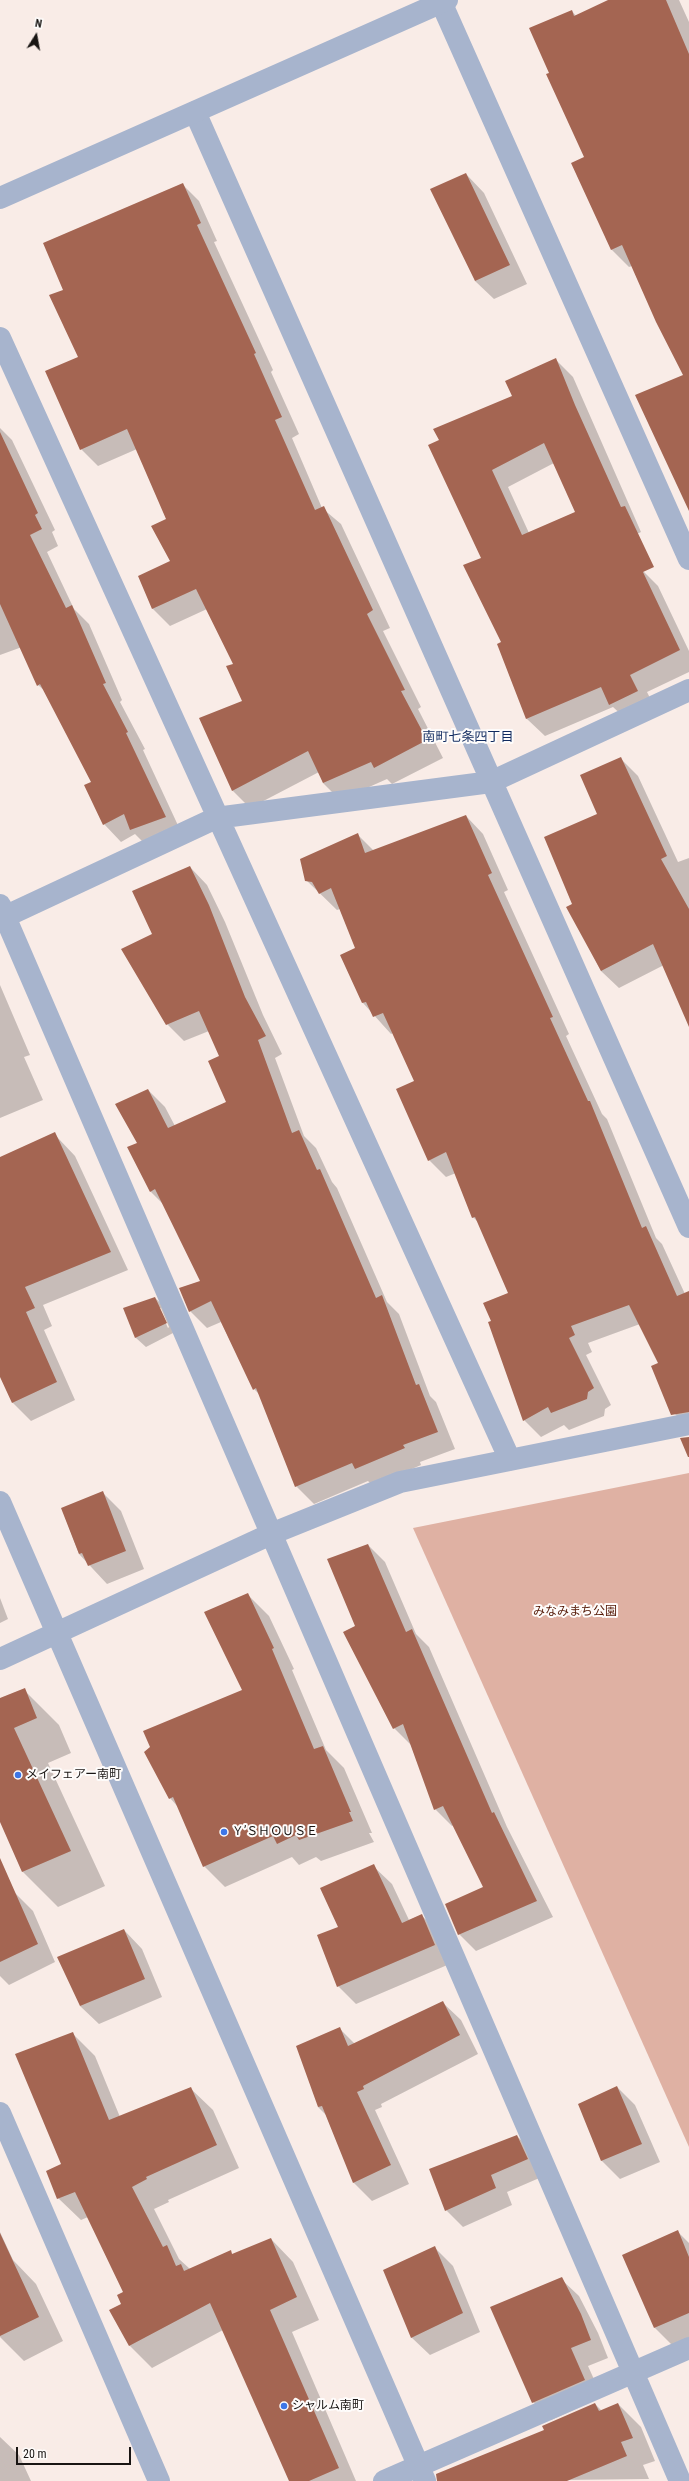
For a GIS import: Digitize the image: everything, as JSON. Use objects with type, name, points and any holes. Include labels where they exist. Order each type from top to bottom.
[{"type":"street","points":[[0,198],[444,1],[689,559]]},
{"type":"street","points":[[195,112],[689,1227]]},
{"type":"street","points":[[0,338],[216,818],[510,1460]]},
{"type":"street","points":[[680,2481],[2,914],[216,818],[491,782],[689,690]]},
{"type":"street","points":[[0,1659],[271,1534],[400,1482],[689,1424]]},
{"type":"street","points":[[0,1502],[422,2473]]},
{"type":"street","points":[[0,2113],[159,2481]]},
{"type":"street","points":[[384,2481],[422,2473],[689,2348]]},
{"type":"green space","name":"みなみまち公園","points":[[689,1473],[689,2147],[413,1528]]},
{"type":"building","points":[[608,0],[666,0],[689,54],[689,511],[635,395],[683,375],[656,322],[622,245],[611,250],[571,163],[584,157],[546,74],[549,73],[529,28],[572,10],[574,16]]},
{"type":"building","points":[[466,173],[510,265],[475,281],[430,189]]},
{"type":"building","points":[[183,183],[201,223],[197,225],[256,353],[254,354],[282,417],[275,420],[315,510],[324,506],[373,610],[367,614],[405,690],[401,691],[427,740],[374,768],[371,762],[323,783],[308,751],[232,791],[199,718],[242,701],[226,666],[233,664],[196,589],[152,609],[138,576],[170,561],[151,526],[166,519],[127,429],[80,450],[45,371],[78,357],[49,295],[63,290],[43,243]]},
{"type":"building","points":[[556,358],[575,405],[621,507],[625,506],[654,567],[643,572],[680,650],[630,675],[638,691],[609,705],[601,687],[526,719],[497,644],[501,642],[463,565],[481,558],[428,445],[439,440],[433,429],[512,396],[505,381]],"holes":[[[544,443],[575,512],[522,535],[492,470]]]},
{"type":"building","points":[[0,432],[38,513],[35,515],[42,529],[30,535],[66,608],[72,605],[106,683],[103,684],[128,732],[126,733],[166,817],[130,830],[124,814],[103,825],[84,785],[91,782],[40,684],[37,686],[0,604]]},
{"type":"building","points":[[621,757],[667,856],[661,859],[689,909],[689,1027],[653,944],[601,971],[566,907],[572,904],[544,837],[597,814],[580,775]]},
{"type":"building","points":[[466,815],[492,873],[488,875],[553,1017],[550,1018],[588,1101],[590,1101],[642,1228],[646,1226],[677,1296],[689,1291],[689,1412],[671,1415],[651,1366],[658,1363],[629,1305],[571,1326],[575,1335],[569,1338],[594,1388],[588,1392],[587,1399],[551,1413],[548,1407],[523,1421],[488,1322],[491,1321],[483,1303],[508,1293],[475,1217],[472,1218],[446,1152],[428,1161],[396,1089],[414,1081],[383,1013],[373,1017],[366,1002],[362,1003],[340,955],[355,948],[331,888],[319,894],[312,882],[305,881],[300,859],[358,833],[365,853]]},
{"type":"building","points":[[190,866],[209,905],[245,997],[266,1036],[258,1040],[292,1133],[299,1130],[317,1170],[320,1169],[376,1298],[382,1295],[416,1385],[419,1384],[438,1432],[403,1445],[405,1448],[355,1469],[352,1463],[295,1487],[256,1388],[253,1390],[211,1301],[189,1312],[179,1288],[200,1281],[155,1189],[150,1192],[127,1147],[137,1143],[115,1104],[148,1089],[168,1128],[226,1102],[208,1061],[219,1056],[199,1011],[166,1025],[121,949],[152,934],[132,891]]},
{"type":"building","points":[[55,1132],[111,1252],[25,1287],[35,1308],[26,1312],[57,1382],[12,1403],[0,1377],[0,1157]]},
{"type":"building","points":[[155,1297],[167,1323],[135,1338],[123,1308]]},
{"type":"building","points":[[689,1437],[689,1457],[688,1457],[680,1438]]},
{"type":"building","points":[[103,1491],[126,1551],[88,1566],[82,1553],[79,1554],[61,1508]]},
{"type":"building","points":[[368,1544],[406,1632],[412,1629],[492,1813],[494,1812],[537,1901],[458,1935],[445,1904],[483,1887],[443,1806],[434,1810],[403,1724],[393,1729],[343,1632],[355,1626],[327,1559]]},
{"type":"building","points":[[248,1593],[274,1648],[272,1649],[314,1749],[323,1746],[351,1812],[349,1812],[353,1821],[299,1840],[296,1835],[277,1844],[273,1836],[203,1867],[173,1797],[169,1799],[144,1752],[150,1747],[143,1731],[242,1690],[204,1612]]},
{"type":"building","name":"メイフェアー南町","points":[[25,1688],[37,1718],[14,1728],[71,1851],[22,1872],[0,1822],[0,1698]]},
{"type":"building","points":[[0,1858],[38,1944],[0,1962]]},
{"type":"building","points":[[374,1864],[402,1923],[422,1914],[435,1945],[337,1987],[317,1935],[338,1927],[320,1888]]},
{"type":"building","points":[[124,1929],[145,1979],[80,2006],[57,1957]]},
{"type":"building","points":[[443,2001],[460,2035],[363,2086],[364,2089],[357,2092],[391,2165],[353,2183],[322,2106],[318,2107],[296,2046],[340,2027],[348,2046]]},
{"type":"building","points":[[73,2032],[109,2120],[191,2087],[217,2145],[146,2177],[147,2179],[132,2187],[163,2247],[167,2245],[176,2266],[181,2264],[184,2271],[231,2250],[232,2254],[271,2238],[297,2297],[270,2310],[339,2468],[309,2481],[289,2481],[210,2303],[129,2346],[109,2310],[121,2304],[117,2295],[123,2292],[75,2192],[57,2199],[46,2171],[61,2164],[15,2054]]},
{"type":"building","points":[[617,2086],[642,2144],[601,2161],[578,2104]]},
{"type":"building","points":[[517,2135],[528,2159],[491,2175],[496,2188],[445,2211],[429,2169]]},
{"type":"building","points":[[678,2230],[689,2257],[689,2313],[654,2328],[622,2255]]},
{"type":"building","points":[[0,2233],[39,2317],[0,2336]]},
{"type":"building","points":[[435,2246],[463,2313],[411,2338],[383,2270]]},
{"type":"building","points":[[562,2277],[581,2314],[591,2340],[571,2348],[585,2380],[532,2403],[490,2307]]},
{"type":"building","points":[[595,2403],[599,2411],[618,2403],[633,2438],[621,2442],[627,2456],[567,2481],[437,2481],[436,2474],[544,2430],[542,2426]]},
{"type":"place","name":"メイフェアー南町","points":[[18,1775]]},
{"type":"place","name":"Ｙ’ＳＨＯＵＳＥ","points":[[224,1832]]},
{"type":"place","name":"シャルム南町","points":[[284,2406]]},
{"type":"district","name":"南町七条四丁目","points":[[468,738]]}]
